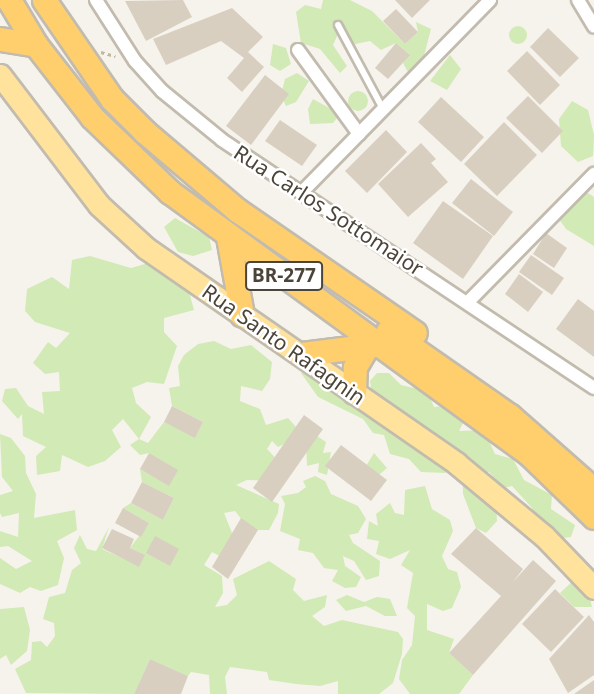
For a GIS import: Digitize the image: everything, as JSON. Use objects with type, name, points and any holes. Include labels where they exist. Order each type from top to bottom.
[{"type":"highway","name":"BR-277","points":[[9,0],[36,46],[92,117],[127,152],[228,237],[373,346],[527,452],[594,517]]},
{"type":"highway","name":"BR-277","points":[[24,0],[71,70],[134,142],[230,221],[469,387],[539,440],[594,490]]},
{"type":"highway","points":[[44,0],[112,99],[145,132],[237,211],[450,360],[469,387]]},
{"type":"highway","points":[[0,39],[36,46]]},
{"type":"highway","points":[[228,237],[242,315]]},
{"type":"highway","points":[[302,354],[373,346]]},
{"type":"highway","points":[[354,392],[355,367],[373,346]]},
{"type":"main road","name":"Rua Santo Rafagnin","points":[[0,75],[99,205],[146,248],[302,354],[488,489],[544,536],[594,588]]},
{"type":"street","name":"Rua Carlos Sottomaior","points":[[96,0],[135,61],[162,91],[222,140],[304,190],[594,388]]},
{"type":"street","points":[[304,190],[490,0]]},
{"type":"street","points":[[578,0],[594,27]]},
{"type":"street","points":[[298,50],[359,134]]},
{"type":"street","points":[[468,302],[594,174]]},
{"type":"lane","points":[[338,25],[383,109]]},
{"type":"green space","points":[[323,0],[350,0],[372,11],[405,44],[418,32],[416,22],[431,29],[420,71],[408,72],[403,63],[409,54],[396,43],[381,50],[370,41],[350,45],[339,32],[333,45],[347,66],[340,73],[320,49],[301,43],[296,12],[305,5],[321,9]]},
{"type":"green space","points":[[514,26],[522,26],[527,35],[525,42],[514,44],[509,39],[509,31]]},
{"type":"green space","points":[[273,44],[286,48],[291,64],[280,71],[270,65]]},
{"type":"green space","points":[[450,55],[461,69],[447,90],[430,81]]},
{"type":"green space","points":[[297,73],[309,81],[296,102],[286,106],[281,95],[285,79]]},
{"type":"green space","points":[[358,91],[365,94],[368,101],[365,108],[358,111],[351,108],[348,101],[351,94]]},
{"type":"green space","points":[[313,99],[340,114],[333,123],[310,124],[308,109]]},
{"type":"green space","points":[[572,101],[588,110],[594,135],[593,156],[578,162],[561,146],[559,119]]},
{"type":"green space","points":[[585,191],[594,197],[594,246],[566,229],[559,219]]},
{"type":"green space","points":[[175,218],[209,237],[212,250],[193,256],[178,252],[164,227]]},
{"type":"green space","points":[[148,247],[166,249],[183,270],[194,310],[164,318],[164,332],[177,346],[164,384],[147,382],[132,388],[136,403],[151,417],[139,439],[123,419],[112,430],[121,447],[105,461],[88,467],[62,455],[60,471],[37,475],[36,456],[46,447],[23,436],[22,414],[18,419],[2,401],[5,389],[16,388],[28,406],[44,414],[42,392],[60,391],[59,372],[45,374],[33,363],[48,342],[56,348],[70,333],[35,322],[25,311],[27,289],[52,277],[69,289],[72,260],[90,256],[131,268],[145,264]]},
{"type":"green space","points":[[214,341],[231,349],[251,345],[272,362],[270,379],[262,391],[241,386],[240,401],[260,409],[266,425],[288,418],[296,427],[290,441],[278,447],[272,441],[267,449],[281,464],[278,481],[247,480],[236,485],[279,504],[278,513],[269,530],[250,530],[235,511],[224,513],[234,538],[227,560],[212,552],[204,565],[222,576],[223,593],[215,607],[227,605],[237,595],[233,579],[269,561],[296,579],[293,590],[304,601],[327,595],[325,607],[312,616],[324,626],[342,620],[398,632],[403,639],[402,654],[393,683],[379,694],[338,694],[338,681],[320,686],[296,684],[269,680],[267,672],[230,667],[225,677],[227,694],[210,694],[209,675],[191,672],[188,676],[150,659],[134,694],[26,693],[15,669],[31,660],[32,642],[41,641],[47,647],[55,636],[54,623],[43,619],[49,597],[65,593],[72,570],[81,563],[74,548],[80,535],[87,549],[96,551],[109,527],[102,549],[139,566],[144,555],[130,548],[149,523],[123,508],[131,503],[163,520],[174,498],[142,482],[140,469],[169,485],[149,453],[140,455],[130,445],[139,439],[148,443],[164,422],[195,437],[203,422],[172,406],[169,388],[180,386],[178,366],[184,355],[198,344]]},
{"type":"green space","points":[[308,370],[443,459],[446,473],[421,472],[409,459],[390,454],[384,435],[373,433],[363,419],[318,397],[301,373]]},
{"type":"green space","points":[[377,373],[389,373],[401,385],[427,391],[434,407],[445,406],[465,419],[459,431],[484,430],[495,454],[513,459],[524,480],[552,495],[551,509],[575,525],[571,537],[555,539],[536,524],[532,508],[512,486],[503,488],[489,472],[482,474],[496,504],[497,521],[486,533],[476,528],[463,494],[462,464],[372,395],[370,381]]},
{"type":"green space","points":[[0,434],[11,438],[25,456],[26,473],[36,494],[34,518],[75,510],[77,530],[57,541],[64,558],[58,585],[41,591],[30,587],[20,593],[0,584],[0,558],[16,569],[32,561],[8,546],[0,547],[0,531],[18,537],[19,513],[2,517],[0,513],[0,495],[13,491],[2,477]]},
{"type":"green space","points":[[317,436],[326,442],[323,453],[331,452],[327,475],[318,472],[319,463],[307,466],[306,442]]},
{"type":"green space","points":[[374,453],[387,468],[379,475],[363,471]]},
{"type":"green space","points":[[315,476],[325,481],[331,494],[358,506],[366,519],[358,533],[349,535],[353,543],[380,561],[379,576],[366,580],[354,561],[343,556],[345,566],[361,577],[356,587],[345,588],[332,581],[338,570],[324,568],[313,553],[298,550],[300,539],[280,531],[285,504],[281,496],[298,493],[306,487],[303,481]]},
{"type":"green space","points":[[425,486],[432,509],[450,520],[453,531],[442,556],[448,569],[457,572],[461,587],[452,608],[443,611],[427,604],[427,630],[454,639],[449,653],[473,675],[459,694],[410,694],[399,679],[402,660],[412,645],[415,616],[407,608],[413,573],[401,565],[410,550],[390,559],[376,554],[379,541],[367,539],[369,521],[378,526],[376,514],[390,503],[395,513],[404,515],[405,490]]},
{"type":"green space","points":[[574,580],[588,590],[592,607],[574,607],[560,593]]},
{"type":"green space","points":[[347,595],[364,602],[377,597],[390,599],[397,616],[385,616],[366,606],[346,611],[336,600]]},
{"type":"green space","points":[[24,607],[30,630],[27,651],[11,665],[6,655],[0,659],[0,609]]},
{"type":"building","points":[[183,0],[192,17],[146,41],[125,1]]},
{"type":"building","points":[[395,0],[430,0],[412,18]]},
{"type":"building","points":[[232,8],[263,37],[248,52],[264,67],[242,92],[227,78],[244,58],[221,41],[166,65],[153,39]]},
{"type":"building","points":[[396,9],[418,32],[405,44],[383,21]]},
{"type":"building","points":[[548,28],[579,58],[560,77],[530,47]]},
{"type":"building","points":[[396,43],[410,55],[388,79],[375,68]]},
{"type":"building","points":[[527,51],[560,85],[540,105],[507,71]]},
{"type":"building","points":[[265,75],[289,94],[251,145],[226,126]]},
{"type":"building","points":[[528,96],[563,131],[542,153],[506,118]]},
{"type":"building","points":[[441,97],[484,137],[461,162],[418,122]]},
{"type":"building","points":[[280,120],[317,145],[302,166],[265,141]]},
{"type":"building","points":[[504,122],[537,155],[497,196],[464,164]]},
{"type":"building","points":[[386,130],[407,152],[367,193],[345,171]]},
{"type":"building","points":[[421,143],[436,159],[431,163],[448,182],[408,217],[378,184]]},
{"type":"building","points":[[471,179],[513,212],[494,236],[452,203]]},
{"type":"building","points":[[443,201],[493,236],[463,279],[413,243]]},
{"type":"building","points":[[546,233],[567,248],[554,268],[533,254]]},
{"type":"building","points":[[531,255],[564,278],[552,295],[519,272]]},
{"type":"building","points":[[519,274],[543,292],[528,312],[505,294]]},
{"type":"building","points":[[578,299],[594,311],[594,357],[556,329]]},
{"type":"building","points":[[172,406],[203,422],[195,438],[164,422]]},
{"type":"building","points":[[304,415],[323,429],[272,502],[253,488]]},
{"type":"building","points":[[341,445],[387,480],[371,501],[325,466]]},
{"type":"building","points":[[149,453],[178,470],[169,486],[140,469]]},
{"type":"building","points":[[142,482],[174,498],[163,520],[131,503]]},
{"type":"building","points":[[123,508],[149,523],[141,537],[115,523]]},
{"type":"building","points":[[241,518],[258,530],[228,579],[212,567]]},
{"type":"building","points":[[476,528],[523,569],[513,582],[533,560],[556,581],[473,675],[449,653],[501,596],[451,554]]},
{"type":"building","points":[[112,529],[134,539],[130,548],[145,555],[139,567],[102,548]]},
{"type":"building","points":[[155,536],[179,549],[170,566],[146,553]]},
{"type":"building","points":[[555,589],[584,617],[551,652],[522,624]]},
{"type":"building","points":[[589,615],[594,622],[594,675],[568,693],[549,659]]},
{"type":"building","points":[[150,659],[188,676],[181,694],[134,694]]},
{"type":"building","points":[[594,680],[594,694],[574,694]]}]
